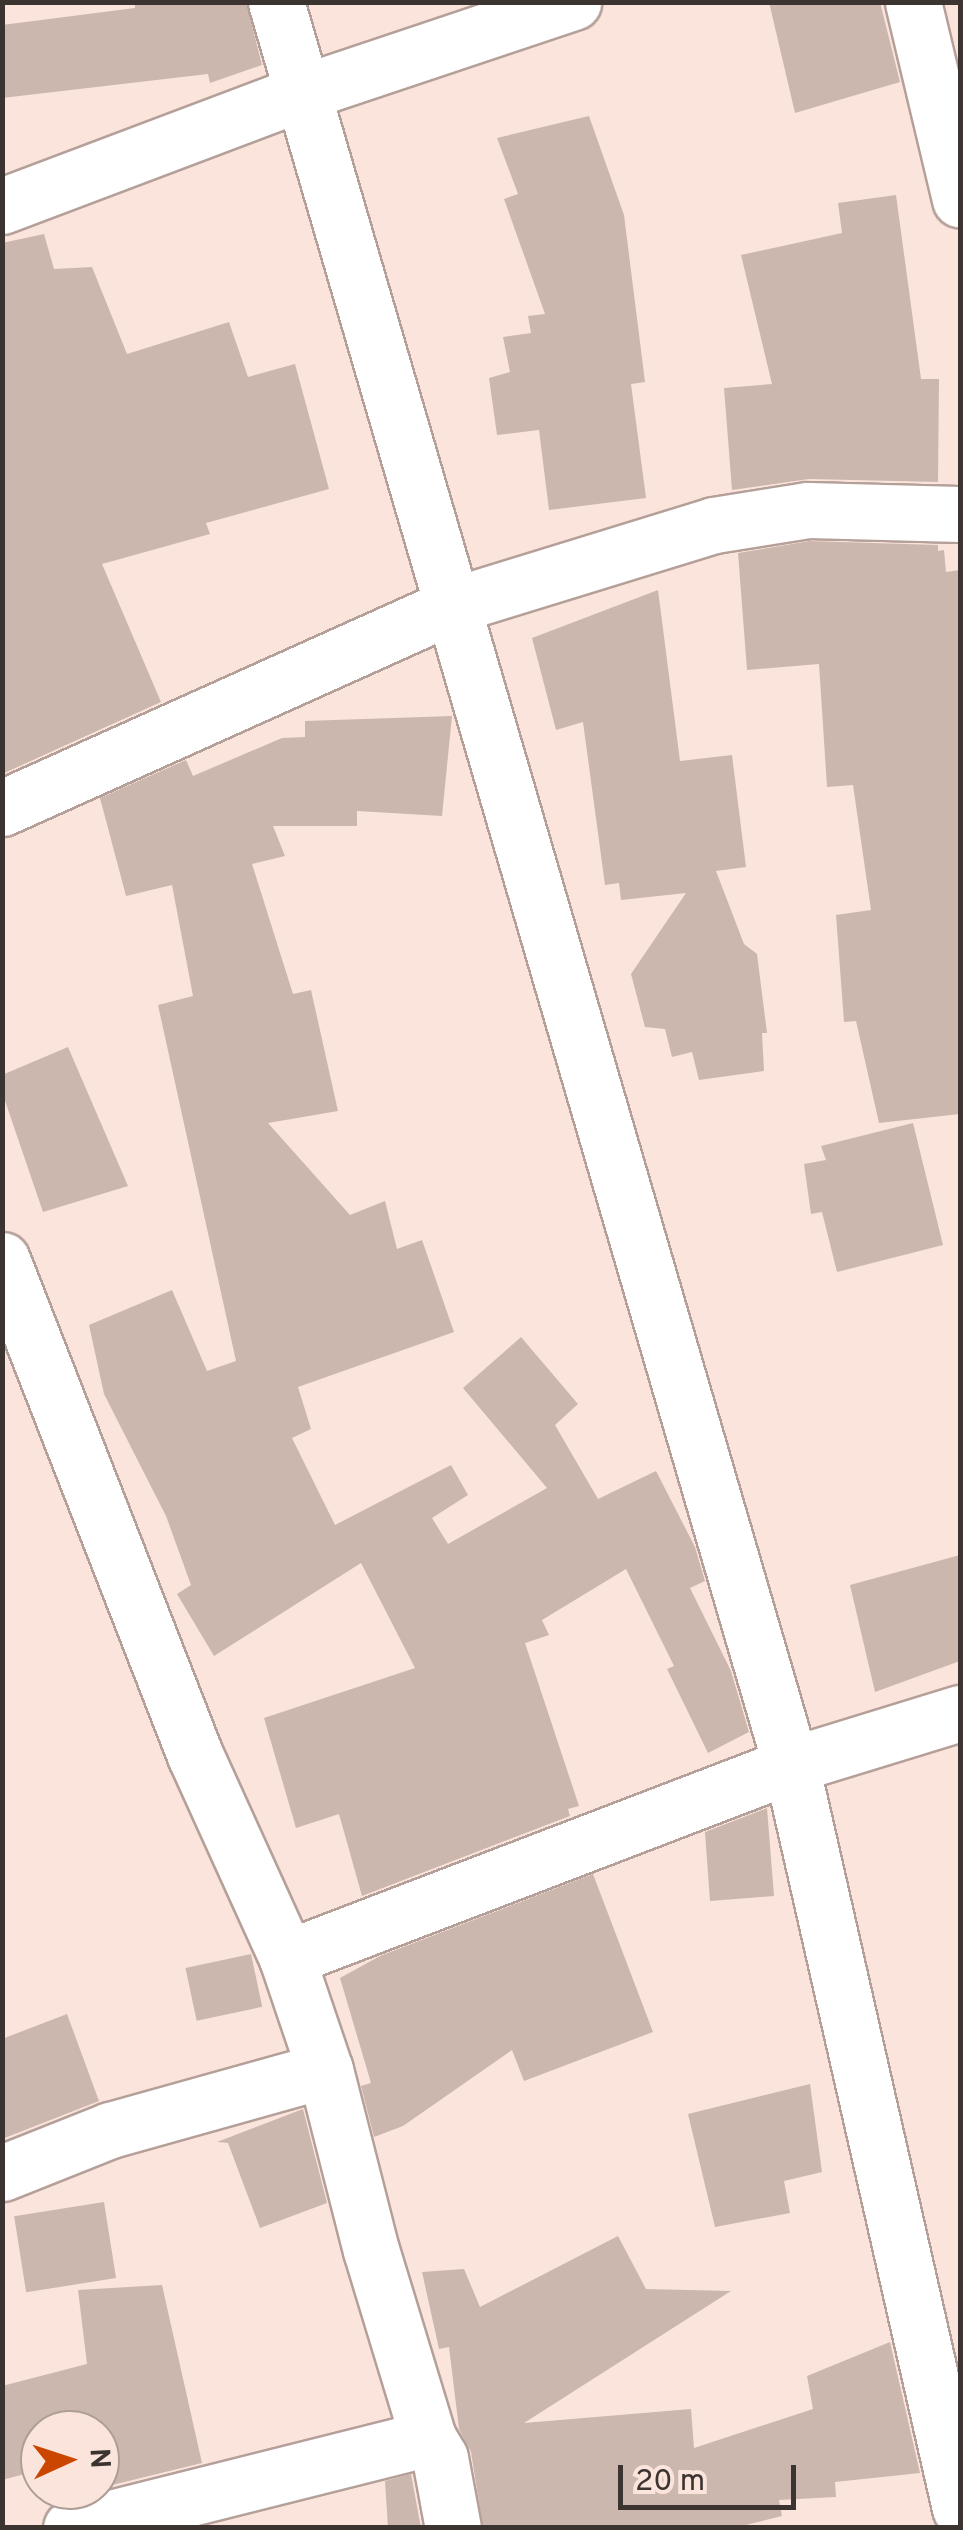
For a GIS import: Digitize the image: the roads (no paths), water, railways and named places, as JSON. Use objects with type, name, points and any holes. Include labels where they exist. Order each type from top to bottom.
[{"type":"street","points":[[276,2],[791,1765],[960,2508]]},
{"type":"street","points":[[2,206],[304,92],[573,2]]},
{"type":"street","points":[[913,2],[960,199]]},
{"type":"street","points":[[2,808],[454,605],[714,525],[808,510],[960,514]]},
{"type":"street","points":[[2,1260],[195,1755],[287,1958],[326,2070],[371,2250],[428,2438],[440,2458],[454,2528]]},
{"type":"street","points":[[287,1958],[791,1765],[960,1713]]},
{"type":"street","points":[[2,2173],[110,2130],[326,2070]]},
{"type":"street","points":[[71,2528],[428,2438]]}]
